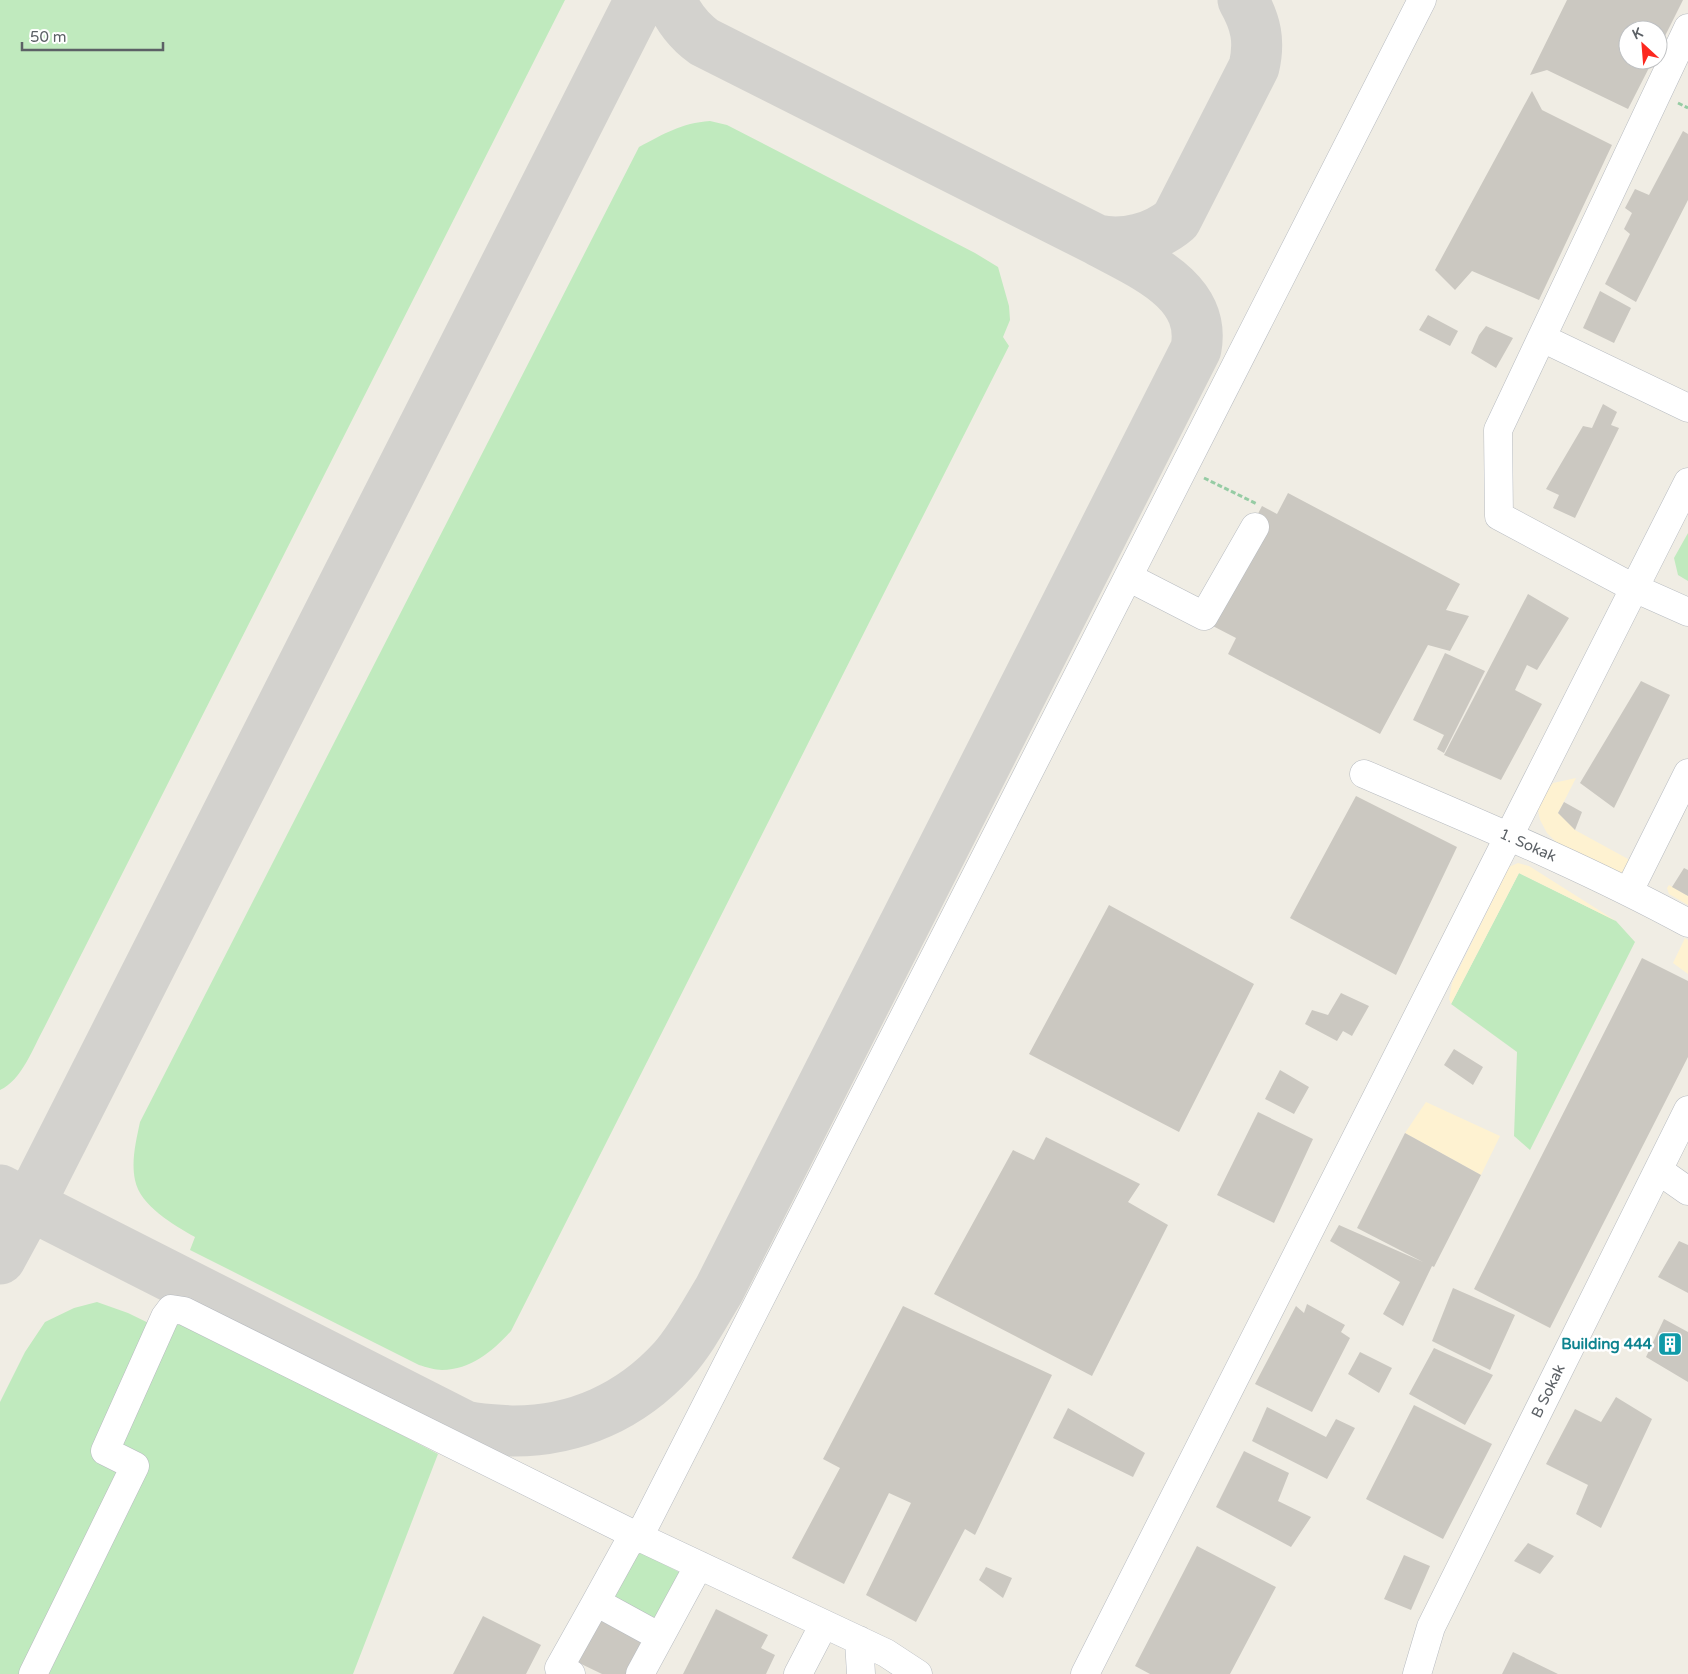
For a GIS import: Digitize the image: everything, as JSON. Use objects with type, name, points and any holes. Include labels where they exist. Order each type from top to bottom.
[{"type":"lane","points":[[571,1674],[559,1668],[628,1544],[639,1537],[1422,0]]},
{"type":"lane","points":[[1688,28],[1498,430],[1499,516],[1634,588],[1688,612]]},
{"type":"lane","points":[[1542,338],[1688,408]]},
{"type":"lane","points":[[1085,1674],[1688,482]]},
{"type":"lane","points":[[1128,577],[1204,616],[1258,516]]},
{"type":"lane","points":[[1629,891],[1688,773]]},
{"type":"lane","name":"1. Sokak","points":[[1364,774],[1629,891],[1688,923]]},
{"type":"lane","name":"B Sokak","points":[[1417,1674],[1431,1626],[1688,1110]]},
{"type":"lane","points":[[1658,1170],[1688,1191]]},
{"type":"lane","points":[[32,1674],[135,1466],[105,1451],[171,1309],[184,1310],[639,1537],[886,1653],[918,1674]]},
{"type":"lane","points":[[640,1674],[699,1565]]},
{"type":"lane","points":[[596,1602],[660,1637]]},
{"type":"lane","points":[[798,1674],[824,1624]]},
{"type":"lane","points":[[859,1640],[861,1674]]},
{"type":"path","points":[[1183,468],[1258,516]]},
{"type":"green space","points":[[0,0],[565,0],[31,1054],[15,1079],[0,1090]]},
{"type":"green space","points":[[710,121],[727,125],[975,253],[998,267],[1009,306],[1010,320],[1003,337],[1009,346],[511,1331],[497,1346],[472,1363],[453,1369],[433,1369],[419,1365],[190,1250],[195,1237],[159,1214],[138,1189],[135,1180],[134,1151],[140,1122],[639,147],[681,127]]},
{"type":"green space","points":[[1688,533],[1688,581],[1678,575],[1674,558]]},
{"type":"green space","points":[[1519,873],[1616,921],[1635,942],[1530,1150],[1514,1136],[1517,1052],[1451,1004]]},
{"type":"green space","points":[[97,1302],[128,1313],[165,1331],[179,1318],[438,1454],[353,1674],[0,1674],[0,1402],[25,1352],[45,1322],[74,1308]]},
{"type":"green space","points":[[630,1547],[683,1574],[665,1614],[652,1621],[614,1601],[610,1587]]},
{"type":"sand","points":[[1576,778],[1558,813],[1572,823],[1575,830],[1628,859],[1631,862],[1623,875],[1558,844],[1547,833],[1540,820],[1538,810],[1542,798],[1553,783]]},
{"type":"sand","points":[[1518,863],[1529,866],[1616,921],[1519,873],[1451,1004],[1449,999],[1452,983],[1509,867]]},
{"type":"sand","points":[[1669,885],[1688,896],[1688,905],[1669,894],[1667,888]]},
{"type":"sand","points":[[1685,938],[1688,940],[1688,974],[1673,963]]},
{"type":"sand","points":[[1426,1102],[1500,1136],[1481,1175],[1405,1133]]},
{"type":"building","points":[[1567,0],[1683,0],[1668,30],[1668,20],[1618,20],[1618,70],[1648,70],[1628,109],[1547,70],[1530,75]]},
{"type":"building","points":[[1532,91],[1542,110],[1612,145],[1539,300],[1472,271],[1455,290],[1435,270]]},
{"type":"building","points":[[1683,131],[1688,134],[1688,200],[1636,302],[1605,284],[1630,234],[1624,229],[1632,213],[1625,208],[1635,189],[1649,195]]},
{"type":"building","points":[[1600,291],[1631,308],[1614,343],[1583,328]]},
{"type":"building","points":[[1428,315],[1458,331],[1450,346],[1419,330]]},
{"type":"building","points":[[1486,326],[1513,338],[1496,368],[1471,353],[1479,335]]},
{"type":"building","points":[[1603,404],[1617,412],[1611,425],[1619,428],[1575,518],[1553,508],[1559,495],[1546,489],[1583,426],[1592,428]]},
{"type":"building","points":[[1288,493],[1460,584],[1446,610],[1469,616],[1450,651],[1428,645],[1380,734],[1228,654],[1236,638],[1209,624],[1262,506],[1277,514]]},
{"type":"building","points":[[1528,594],[1569,618],[1537,670],[1527,665],[1515,690],[1542,704],[1501,780],[1444,755]]},
{"type":"building","points":[[1445,653],[1485,671],[1444,753],[1437,749],[1444,735],[1413,720]]},
{"type":"building","points":[[1641,681],[1670,695],[1614,808],[1580,783]]},
{"type":"building","points":[[1356,796],[1457,847],[1396,975],[1290,918]]},
{"type":"building","points":[[1564,802],[1582,812],[1575,830],[1558,813]]},
{"type":"building","points":[[1684,868],[1688,870],[1688,896],[1672,887]]},
{"type":"building","points":[[1109,905],[1254,984],[1179,1132],[1029,1054]]},
{"type":"building","points":[[1642,958],[1688,981],[1688,1057],[1550,1328],[1474,1289]]},
{"type":"building","points":[[1341,993],[1369,1006],[1352,1036],[1343,1031],[1337,1041],[1305,1024],[1312,1010],[1328,1015]]},
{"type":"building","points":[[1454,1049],[1483,1067],[1473,1085],[1444,1065]]},
{"type":"building","points":[[1280,1070],[1309,1087],[1294,1114],[1265,1099]]},
{"type":"building","points":[[1258,1112],[1313,1139],[1274,1223],[1217,1195]]},
{"type":"building","points":[[1405,1133],[1481,1175],[1434,1267],[1432,1266],[1403,1326],[1383,1314],[1400,1282],[1330,1241],[1339,1225],[1423,1262],[1357,1228]]},
{"type":"building","points":[[1046,1137],[1140,1184],[1128,1202],[1168,1225],[1092,1376],[934,1294],[1013,1150],[1034,1160]]},
{"type":"building","points":[[1679,1241],[1688,1245],[1688,1293],[1658,1277]]},
{"type":"building","points":[[1453,1288],[1515,1315],[1490,1370],[1432,1341]]},
{"type":"building","points":[[1307,1304],[1345,1325],[1341,1332],[1350,1338],[1312,1412],[1255,1384],[1296,1306],[1304,1313]]},
{"type":"building","points":[[903,1306],[1052,1375],[975,1535],[965,1529],[916,1622],[866,1595],[911,1503],[889,1493],[844,1584],[792,1558],[840,1468],[823,1459]]},
{"type":"building","name":"Building 444","points":[[1664,1319],[1688,1332],[1688,1382],[1646,1357]]},
{"type":"building","points":[[1434,1348],[1493,1375],[1465,1425],[1409,1394]]},
{"type":"building","points":[[1360,1352],[1392,1368],[1379,1393],[1348,1374]]},
{"type":"building","points":[[1616,1397],[1652,1419],[1601,1528],[1576,1514],[1588,1485],[1546,1464],[1575,1409],[1601,1422]]},
{"type":"building","points":[[1414,1405],[1492,1444],[1443,1539],[1366,1499]]},
{"type":"building","points":[[1267,1407],[1326,1437],[1336,1419],[1355,1428],[1327,1479],[1252,1441]]},
{"type":"building","points":[[1068,1408],[1145,1453],[1133,1477],[1053,1438]]},
{"type":"building","points":[[1244,1451],[1289,1473],[1278,1501],[1311,1517],[1291,1547],[1216,1507]]},
{"type":"building","points":[[1528,1543],[1554,1556],[1540,1574],[1514,1561]]},
{"type":"building","points":[[1197,1546],[1276,1587],[1230,1674],[1150,1674],[1135,1666]]},
{"type":"building","points":[[1404,1555],[1430,1566],[1411,1610],[1384,1599]]},
{"type":"building","points":[[986,1567],[1012,1578],[1003,1598],[979,1580]]},
{"type":"building","points":[[716,1609],[768,1635],[761,1648],[775,1655],[766,1674],[683,1674]]},
{"type":"building","points":[[483,1616],[541,1645],[526,1674],[453,1674]]},
{"type":"building","points":[[596,1618],[648,1646],[634,1674],[602,1674],[575,1661]]},
{"type":"building","points":[[1513,1652],[1558,1674],[1502,1674]]},
{"type":"taxiway","points":[[0,1259],[640,0]]},
{"type":"taxiway","points":[[671,0],[684,23],[704,42],[1097,240],[1107,242],[1128,241],[1149,236],[1159,232],[1176,220],[1254,67],[1257,49],[1256,32],[1243,0]]},
{"type":"taxiway","points":[[0,1190],[465,1426],[514,1431],[537,1430],[580,1421],[621,1403],[657,1376],[686,1344],[719,1290],[1196,349],[1197,328],[1191,310],[1181,294],[1150,269],[1097,240]]},
{"type":"place","name":"Building 444","points":[[1670,1344]]}]
